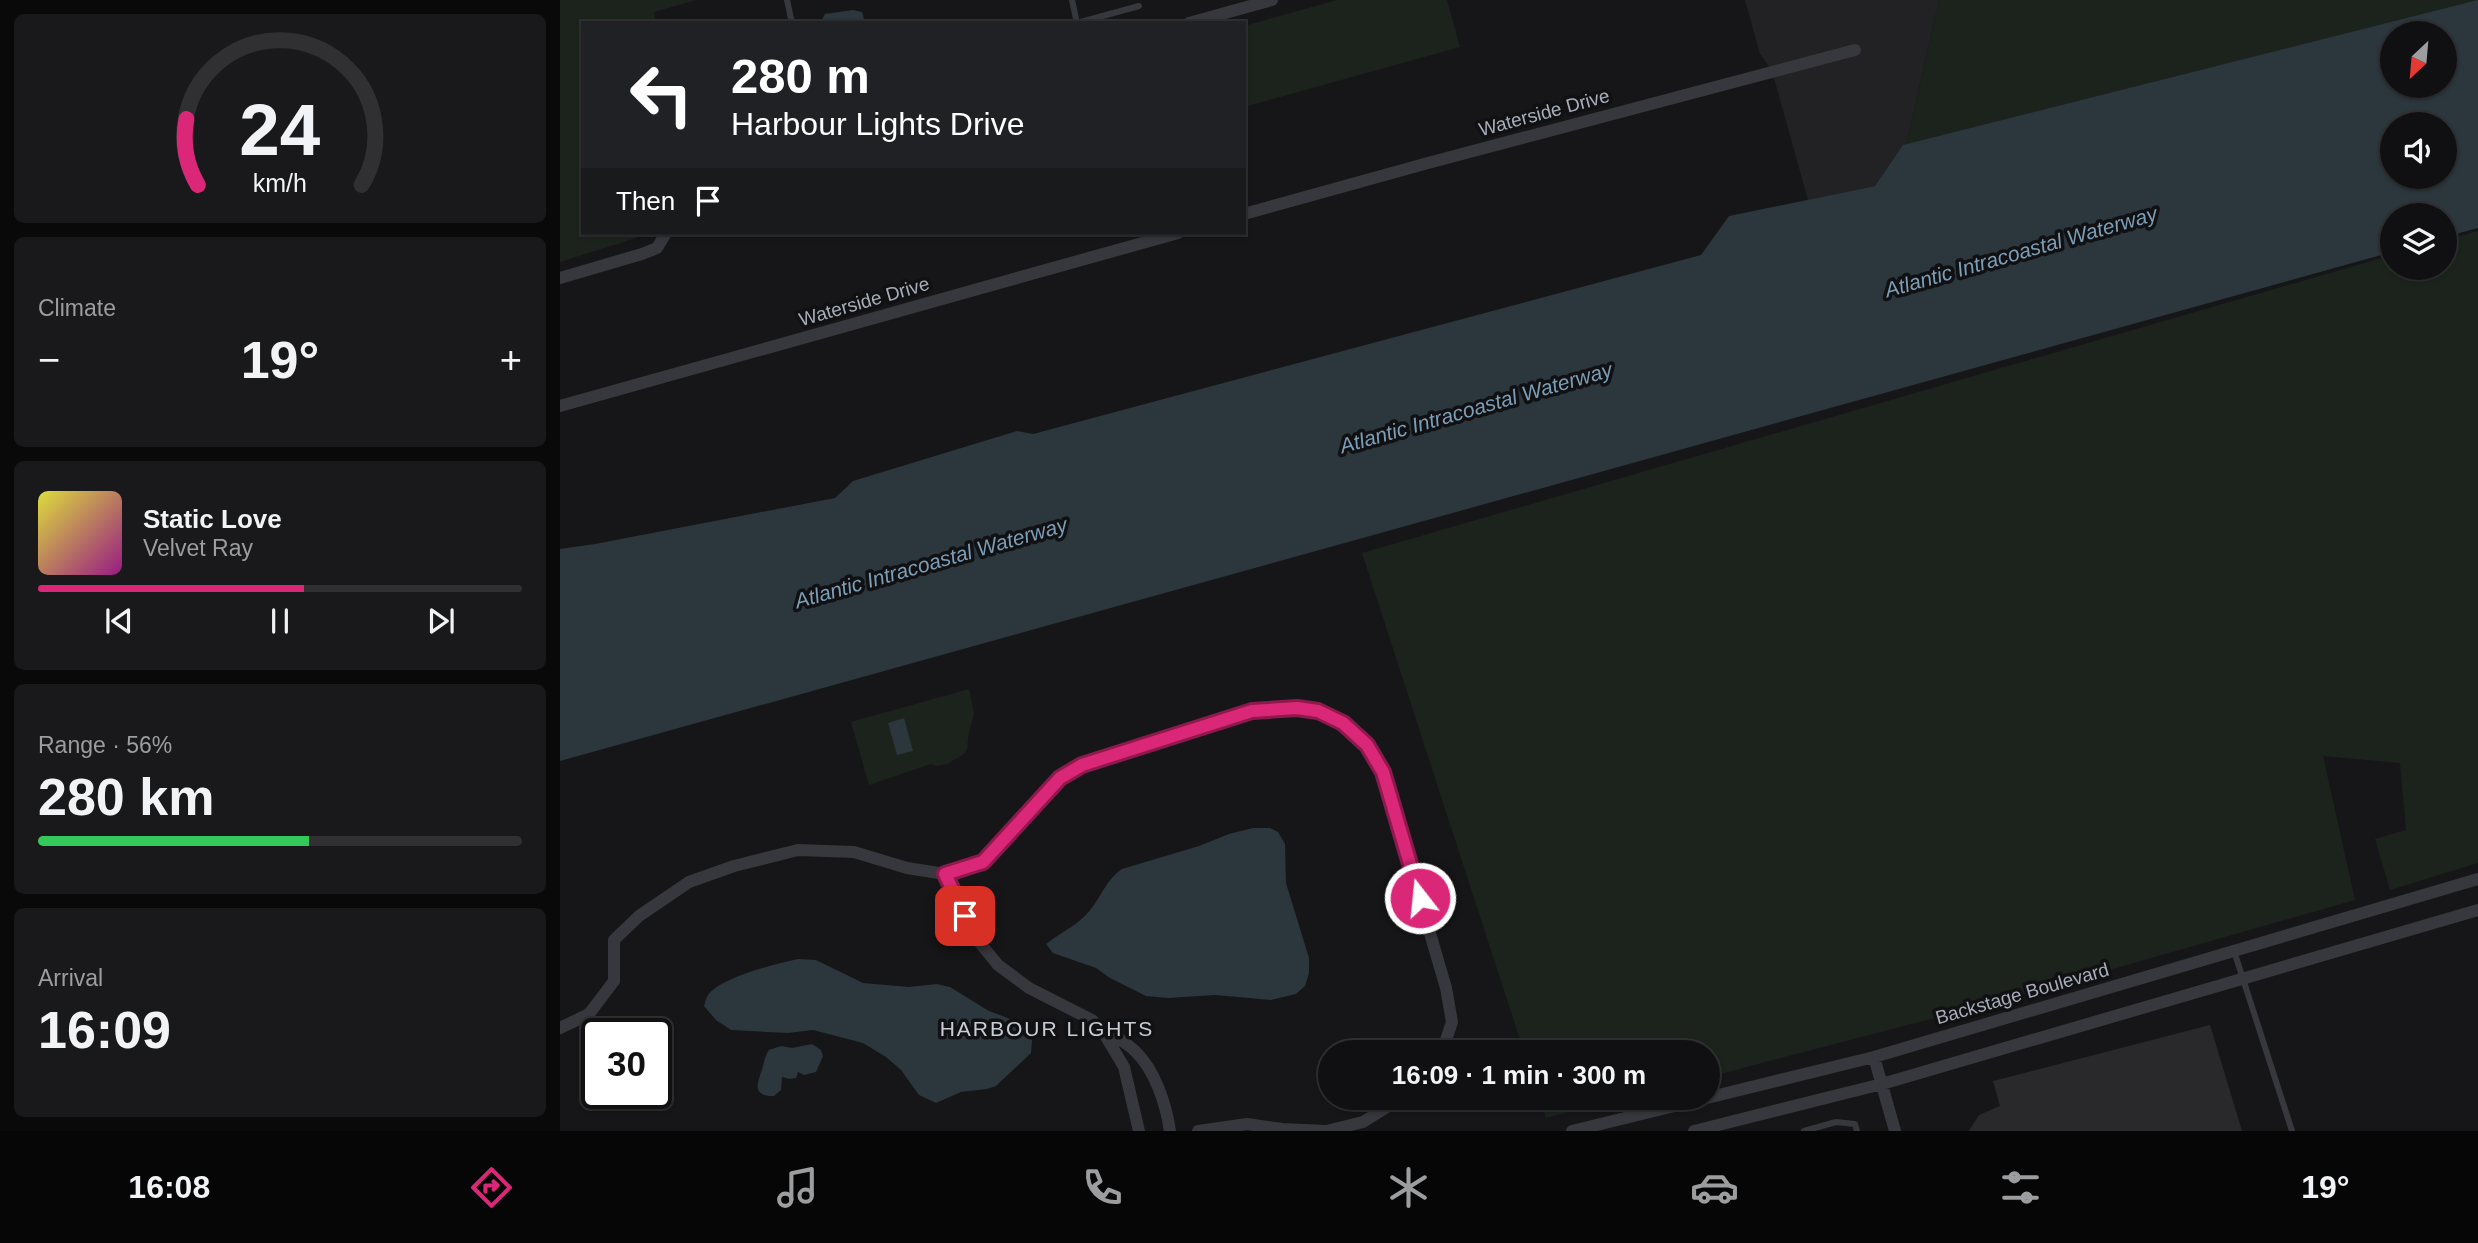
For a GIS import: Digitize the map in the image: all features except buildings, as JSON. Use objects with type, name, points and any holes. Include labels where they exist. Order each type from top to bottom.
[{"type":"street","points":[[1196,21],[1272,0]]},
{"type":"street","name":"Waterside Drive","points":[[1246,213],[1855,50]]},
{"type":"street","points":[[560,278],[650,251],[657,248],[665,235]]},
{"type":"street","name":"Waterside Drive","points":[[560,406],[1171,235]]},
{"type":"street","points":[[560,1028],[589,1014],[614,981],[614,940],[639,916],[689,883],[734,866],[798,850],[854,852],[907,868],[945,874],[983,862],[1060,778],[1082,765],[1252,711],[1297,708],[1318,711],[1343,723],[1367,745],[1383,772],[1446,988],[1452,1022],[1446,1040]]},
{"type":"street","points":[[945,874],[975,937],[998,965],[1029,988],[1092,1020],[1102,1030],[1124,1067],[1139,1131]]},
{"type":"street","name":"Backstage Boulevard","points":[[1573,1131],[1874,1057],[2478,879]]},
{"type":"street","points":[[1694,1131],[1882,1084],[2478,910]]},
{"type":"street","points":[[1102,1030],[1124,1042],[1144,1061],[1167,1114],[1170,1131]]},
{"type":"street","points":[[1874,1057],[1895,1131]]},
{"type":"street","points":[[1198,1131],[1247,1124],[1326,1131],[1363,1122],[1382,1110]]},
{"type":"lane","points":[[787,0],[792,21]]},
{"type":"lane","points":[[1072,0],[1077,21]]},
{"type":"lane","points":[[1084,21],[1139,6]]},
{"type":"lane","points":[[2234,951],[2292,1131]]},
{"type":"lane","points":[[1804,1131],[1836,1122],[1854,1124],[1857,1131]]},
{"type":"shaded area","points":[[560,0],[696,0],[654,12],[656,21],[581,21],[581,235],[637,235],[636,238],[560,262]]},
{"type":"shaded area","points":[[1337,0],[1447,0],[1460,47],[1246,106],[1246,25]]},
{"type":"shaded area","points":[[1745,0],[1939,0],[1904,155],[1875,186],[1808,200],[1772,71],[1760,54]]},
{"type":"shaded area","points":[[1939,0],[2478,0],[2478,7],[2424,21],[2380,21],[2380,32],[1904,155]]},
{"type":"shaded area","points":[[2478,231],[2478,863],[2390,890],[2375,839],[2406,830],[2400,763],[2323,756],[2355,900],[2011,998],[1720,1074],[1720,1040],[1520,1040],[1362,553],[2380,258],[2380,280],[2457,280],[2457,237]]},
{"type":"shaded area","points":[[969,689],[974,714],[964,754],[947,764],[931,764],[869,785],[851,722]]},
{"type":"shaded area","points":[[1543,1110],[1577,1110],[1546,1118]]},
{"type":"water","name":"Atlantic Intracoastal Waterway","points":[[2478,0],[2478,228],[2457,234],[2457,203],[2380,203],[2380,255],[560,761],[560,549],[835,498],[853,481],[1017,431],[1033,434],[1701,255],[1729,216],[1875,186],[1903,145],[2380,25],[2380,98],[2457,98],[2457,21],[2395,21]]},
{"type":"water","points":[[853,10],[862,12],[864,21],[821,21],[825,14]]},
{"type":"water","points":[[904,718],[913,751],[897,755],[888,723]]},
{"type":"water","points":[[1253,828],[1270,828],[1278,832],[1285,844],[1286,883],[1309,958],[1309,973],[1305,986],[1296,994],[1271,1000],[1215,995],[1168,998],[1146,996],[1096,968],[1053,953],[1046,944],[1086,915],[1108,883],[1122,869]]},
{"type":"water","points":[[798,959],[816,960],[863,983],[909,987],[937,984],[950,987],[989,1011],[1021,1023],[1032,1041],[1031,1053],[996,1086],[961,1092],[936,1103],[919,1095],[901,1070],[863,1043],[813,1030],[788,1033],[731,1030],[716,1020],[704,1006],[708,995],[725,982]]},
{"type":"water","points":[[812,1044],[821,1050],[823,1056],[816,1072],[804,1075],[798,1072],[796,1078],[782,1077],[781,1090],[774,1096],[758,1090],[758,1082],[769,1050],[781,1046],[792,1048]]},
{"type":"district","name":"HARBOUR LIGHTS","points":[[1047,1029]]},
{"type":"route","points":[[965,916],[945,874],[983,862],[1060,778],[1082,765],[1252,711],[1297,708],[1318,711],[1343,723],[1367,745],[1383,772],[1420,898]]}]
